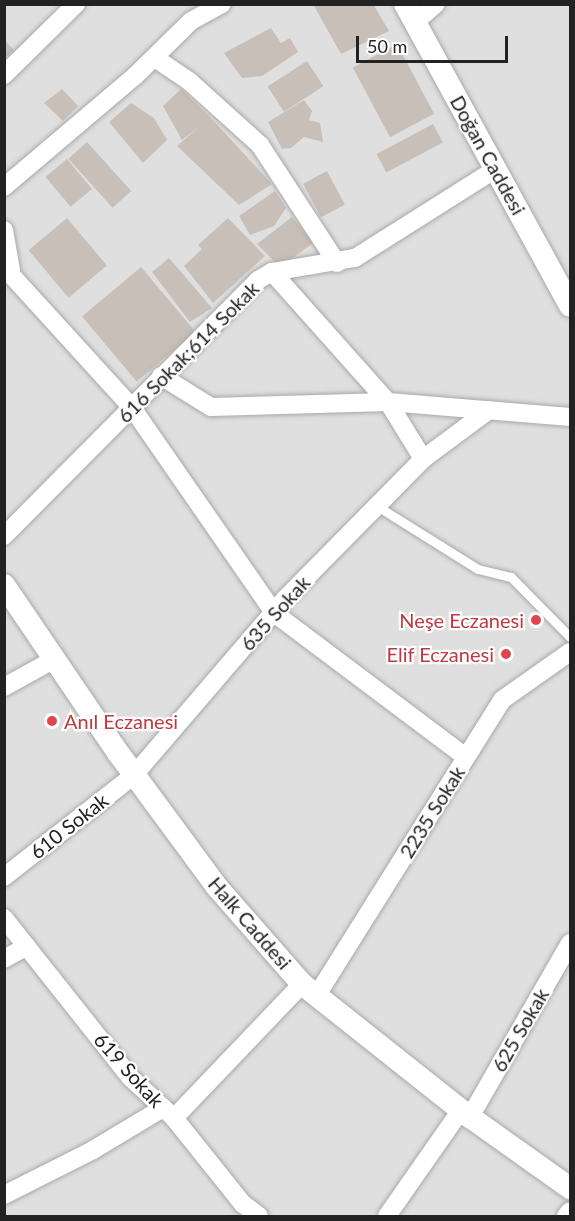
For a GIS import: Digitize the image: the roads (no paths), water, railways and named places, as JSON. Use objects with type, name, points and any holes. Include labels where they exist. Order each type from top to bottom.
[{"type":"street","points":[[4,75],[76,4]]},
{"type":"street","points":[[4,187],[155,58],[191,21],[222,4]]},
{"type":"street","points":[[410,14],[436,4]]},
{"type":"street","name":"Doğan Caddesi","points":[[410,14],[496,169],[565,280],[570,306]]},
{"type":"street","points":[[155,58],[189,81],[260,145],[337,263]]},
{"type":"street","name":"616 Sokak;614 Sokak","points":[[4,536],[133,409],[161,376],[258,280],[272,272],[337,263],[355,258],[496,169]]},
{"type":"street","points":[[4,230],[8,268],[133,409],[274,613],[466,757]]},
{"type":"street","points":[[272,272],[388,402],[423,459]]},
{"type":"street","points":[[161,376],[211,407],[388,402],[570,417]]},
{"type":"street","name":"635 Sokak","points":[[134,774],[274,613],[377,506],[423,459],[489,410]]},
{"type":"street","name":"Halk Caddesi","points":[[4,585],[134,774],[217,887],[310,990],[466,1113],[570,1188]]},
{"type":"street","name":"2235 Sokak","points":[[4,1196],[168,1113],[310,990],[502,700],[570,652]]},
{"type":"street","points":[[4,687],[55,659]]},
{"type":"street","name":"610 Sokak","points":[[4,877],[134,774]]},
{"type":"street","name":"619 Sokak","points":[[4,918],[131,1078],[168,1113],[237,1210],[259,1216]]},
{"type":"street","name":"625 Sokak","points":[[387,1216],[466,1113],[570,943]]},
{"type":"street","points":[[4,959],[27,946]]},
{"type":"street","points":[[566,1216],[570,1211]]},
{"type":"lane","points":[[377,506],[478,570],[511,577],[570,637]]},
{"type":"place","name":"Neşe Eczanesi","points":[[536,620]]},
{"type":"place","name":"Elif Eczanesi","points":[[506,654]]},
{"type":"place","name":"Anıl Eczanesi","points":[[52,721]]}]
